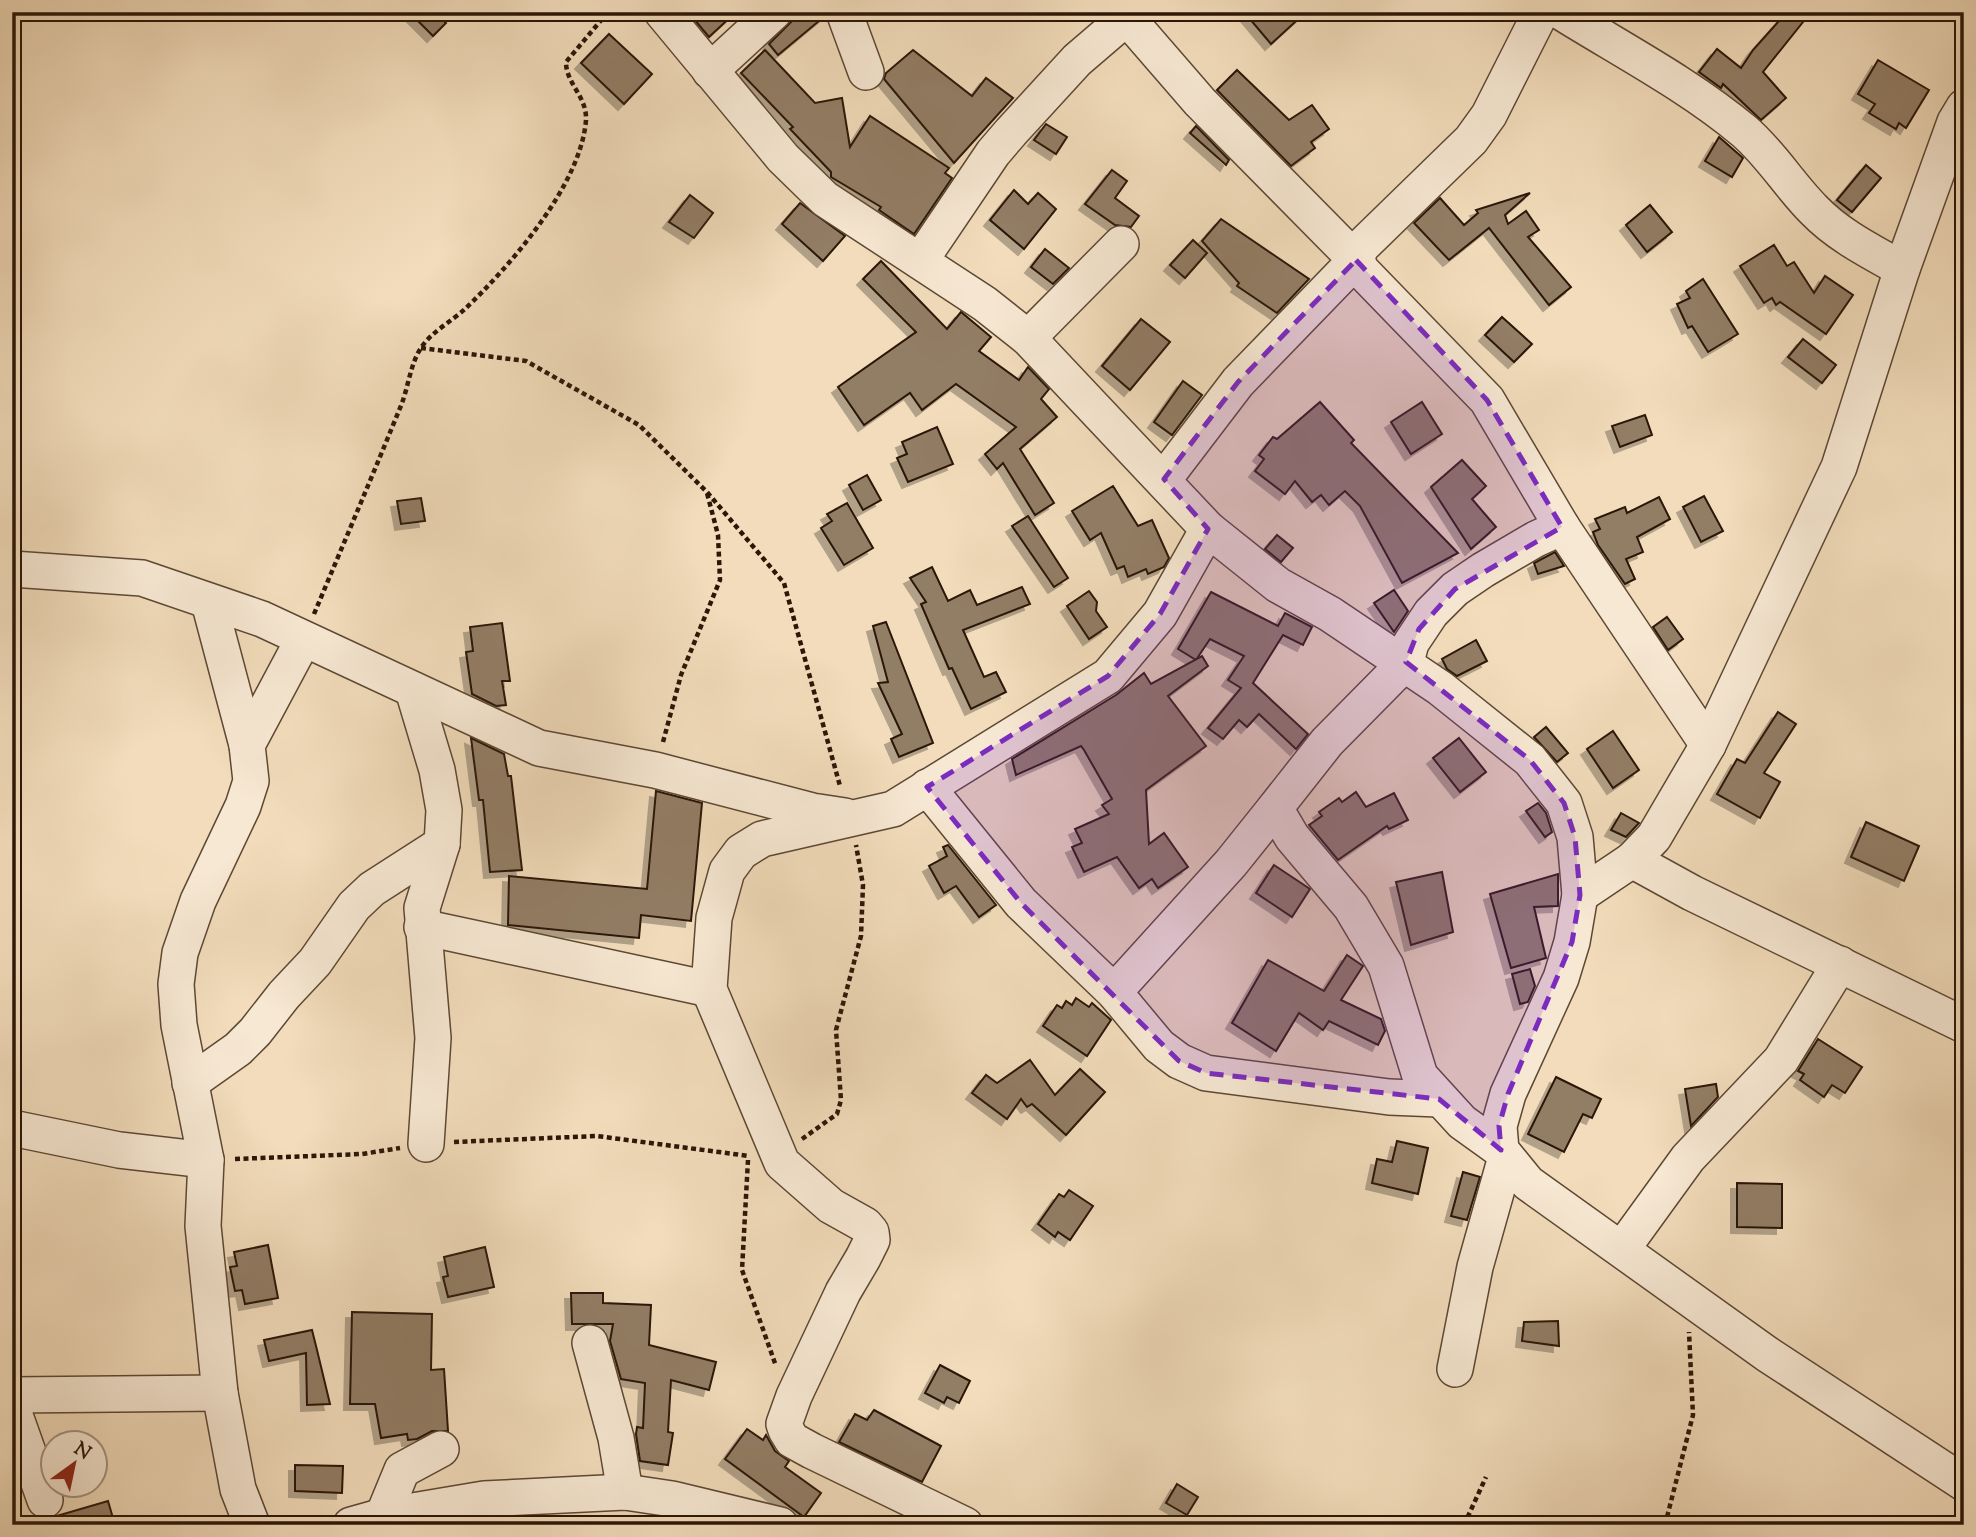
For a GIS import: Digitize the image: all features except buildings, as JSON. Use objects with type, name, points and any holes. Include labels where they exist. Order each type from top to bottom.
[{"type":"street","points":[[662,12],[783,158],[825,199],[985,304],[1028,338],[1164,479],[1208,529],[1278,585],[1406,662],[1530,760],[1564,803],[1575,836],[1580,895],[1572,942],[1561,978],[1508,1094],[1499,1126],[1503,1153],[1454,1369]]},
{"type":"street","points":[[709,71],[774,12]]},
{"type":"street","points":[[844,12],[866,72]]},
{"type":"street","points":[[1164,479],[1238,382],[1356,260],[1361,247],[1472,139],[1489,115],[1541,12]]},
{"type":"street","points":[[1561,12],[1681,87],[1741,129],[1762,148],[1786,180],[1817,213],[1849,239],[1902,269]]},
{"type":"street","points":[[920,261],[1002,142],[1077,60],[1128,14],[1200,102],[1356,260],[1362,271],[1487,400],[1563,527],[1708,745]]},
{"type":"street","points":[[1580,895],[1632,860],[1654,837],[1708,745],[1839,467],[1902,269],[1955,122],[1964,107]]},
{"type":"street","points":[[1028,338],[1121,244]]},
{"type":"street","points":[[1114,992],[1207,891],[1326,742],[1406,662],[1419,629],[1455,589],[1512,552],[1563,527]]},
{"type":"street","points":[[965,1525],[918,1515],[792,1440],[784,1424],[794,1396],[843,1292],[872,1240],[872,1232],[831,1206],[782,1163],[763,1155],[709,989],[714,918],[724,880],[734,859],[749,845],[762,839],[892,809],[1023,731],[1108,676],[1160,614],[1208,529]]},
{"type":"street","points":[[12,569],[142,578],[262,619],[539,748],[655,770],[812,811],[852,818]]},
{"type":"street","points":[[209,602],[247,745],[251,781],[243,806],[198,901],[180,953],[176,984],[179,1025],[206,1160],[203,1226],[220,1393],[238,1489],[252,1525]]},
{"type":"street","points":[[247,745],[303,640]]},
{"type":"street","points":[[413,691],[437,770],[444,810],[442,844],[424,894],[422,927],[433,1038],[426,1144]]},
{"type":"street","points":[[927,787],[1021,903],[1114,992],[1160,1046],[1179,1061],[1206,1073],[1389,1097],[1439,1100]]},
{"type":"street","points":[[1275,808],[1292,837],[1351,907],[1386,966],[1420,1076],[1439,1100],[1462,1122],[1503,1153],[1528,1182],[1693,1300],[1962,1474]]},
{"type":"street","points":[[190,1083],[238,1049],[256,1032],[284,995],[315,962],[363,897],[442,844]]},
{"type":"street","points":[[1632,860],[1692,893],[1964,1025]]},
{"type":"street","points":[[422,927],[709,989]]},
{"type":"street","points":[[1622,1249],[1688,1158],[1782,1060],[1840,964]]},
{"type":"street","points":[[12,1128],[119,1150],[206,1160]]},
{"type":"street","points":[[590,1343],[616,1438],[625,1492]]},
{"type":"street","points":[[12,1395],[220,1393]]},
{"type":"street","points":[[12,1407],[45,1500]]},
{"type":"street","points":[[367,1520],[402,1470],[441,1449]]},
{"type":"street","points":[[367,1520],[484,1499],[625,1492],[670,1512],[780,1525]]},
{"type":"path","points":[[303,640],[404,398],[421,348],[466,308],[525,245],[562,189],[580,147],[586,120],[584,100],[566,71],[566,62],[608,12]]},
{"type":"path","points":[[206,1160],[362,1154],[426,1144],[597,1136],[763,1155],[818,1130],[837,1114],[841,1100],[836,1030],[861,936],[863,885],[852,818],[836,778],[784,583],[707,492],[639,425],[526,361],[421,348]]},
{"type":"path","points":[[655,770],[681,676],[720,579],[718,535],[707,492]]},
{"type":"path","points":[[763,1155],[742,1263],[744,1280],[772,1359],[794,1396]]},
{"type":"path","points":[[1665,1525],[1693,1415],[1689,1340],[1693,1300]]},
{"type":"path","points":[[1464,1525],[1486,1477]]},
{"type":"highlighted area","points":[[1356,260],[1487,400],[1562,527],[1455,589],[1419,629],[1406,662],[1530,760],[1564,803],[1575,837],[1580,895],[1572,942],[1508,1094],[1499,1126],[1501,1150],[1439,1099],[1206,1073],[1179,1061],[1021,903],[927,787],[1108,676],[1160,614],[1208,529],[1164,479],[1238,382]]}]
